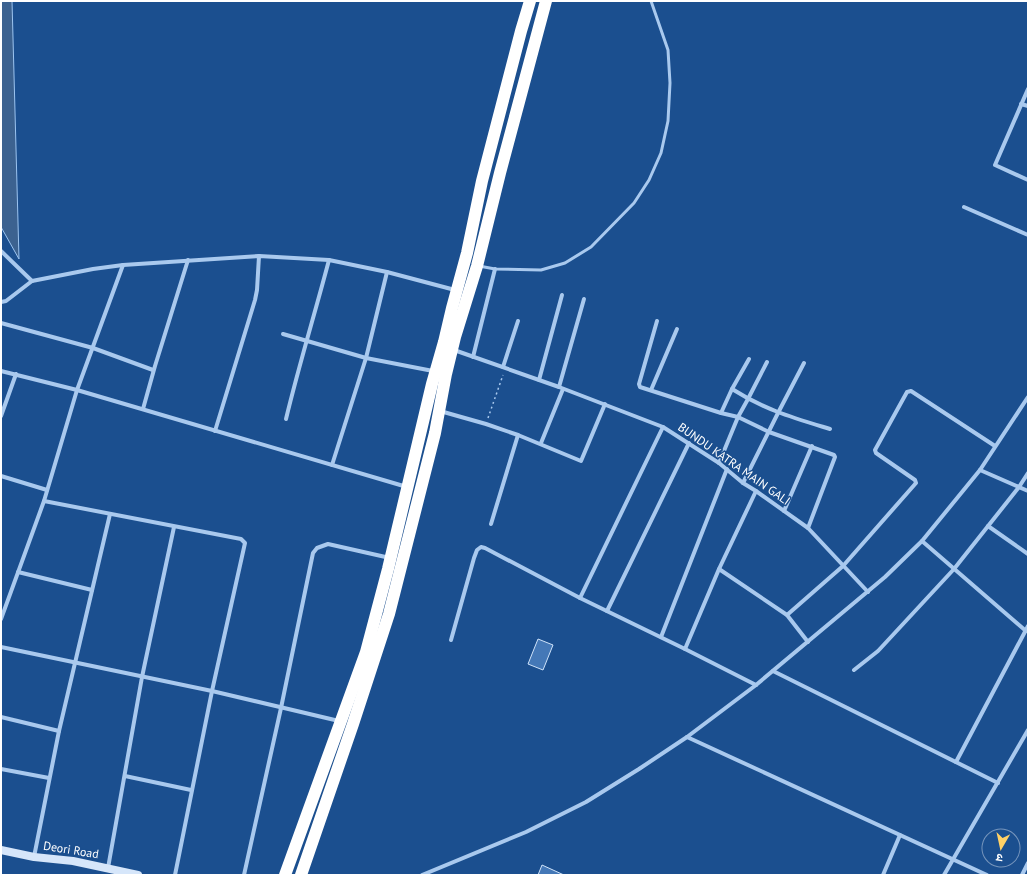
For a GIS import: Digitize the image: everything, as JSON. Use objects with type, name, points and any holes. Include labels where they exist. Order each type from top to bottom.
[{"type":"highway","points":[[301,875],[347,723],[366,652],[456,290],[467,253],[482,181],[520,31],[530,1]]},
{"type":"highway","points":[[285,875],[347,723],[389,614],[435,433],[452,350],[477,266],[546,1]]},
{"type":"street","points":[[1028,89],[995,165],[1028,180]]},
{"type":"street","points":[[1021,104],[1028,106]]},
{"type":"street","points":[[964,207],[1028,235]]},
{"type":"street","points":[[1,251],[32,281]]},
{"type":"street","points":[[1,302],[6,301],[32,281],[123,265],[259,256],[329,260],[387,272],[469,294]]},
{"type":"street","points":[[215,431],[255,300],[259,256]]},
{"type":"street","points":[[143,409],[188,260]]},
{"type":"street","points":[[286,418],[297,373],[329,260]]},
{"type":"street","points":[[1,619],[44,501],[77,390],[123,265]]},
{"type":"street","points":[[473,357],[495,269]]},
{"type":"street","points":[[332,465],[366,358],[387,272]]},
{"type":"street","points":[[539,380],[562,295]]},
{"type":"street","points":[[559,387],[584,299]]},
{"type":"street","points":[[658,321],[639,384],[640,387],[738,417],[769,432],[833,453],[835,458],[808,528]]},
{"type":"street","points":[[504,368],[518,322]]},
{"type":"street","points":[[1,323],[93,348],[154,370]]},
{"type":"street","points":[[651,390],[677,329]]},
{"type":"street","points":[[283,334],[366,358],[436,371]]},
{"type":"street","name":"BUNDU KATRA MAIN GALI","points":[[452,350],[559,387],[663,427],[719,463],[743,484],[756,491],[808,528],[868,592]]},
{"type":"street","points":[[721,413],[732,389],[749,360]]},
{"type":"street","points":[[719,463],[738,417],[767,362]]},
{"type":"street","points":[[743,484],[804,363]]},
{"type":"street","points":[[1,370],[143,409],[407,487]]},
{"type":"street","points":[[1,416],[16,374]]},
{"type":"street","points":[[541,443],[564,389]]},
{"type":"street","points":[[732,389],[748,399],[778,413],[830,429]]},
{"type":"street","points":[[787,615],[843,566],[916,483],[916,480],[875,452],[907,392],[911,391],[995,446]]},
{"type":"street","points":[[422,875],[526,832],[586,802],[639,769],[687,736],[773,671],[868,592],[922,541],[980,470],[1028,397]]},
{"type":"street","points":[[440,411],[486,424],[541,443],[581,461],[605,404]]},
{"type":"street","points":[[580,598],[663,427]]},
{"type":"street","points":[[491,524],[518,435]]},
{"type":"street","points":[[607,611],[689,443]]},
{"type":"street","points":[[784,511],[812,446]]},
{"type":"street","points":[[661,637],[727,469]]},
{"type":"street","points":[[980,470],[1028,491]]},
{"type":"street","points":[[854,670],[878,651],[954,569],[1019,487],[1028,473]]},
{"type":"street","points":[[1,476],[47,490]]},
{"type":"street","points":[[685,648],[719,569],[756,491]]},
{"type":"street","points":[[44,501],[241,539],[245,542],[212,691],[174,875]]},
{"type":"street","points":[[34,857],[59,731],[110,514]]},
{"type":"street","points":[[988,526],[1028,554]]},
{"type":"street","points":[[108,869],[142,677],[174,527]]},
{"type":"street","points":[[922,541],[1026,631]]},
{"type":"street","points":[[244,875],[313,553],[317,548],[328,544],[390,559]]},
{"type":"street","points":[[451,640],[474,558],[479,548],[485,548],[580,598],[756,684]]},
{"type":"street","points":[[719,569],[787,615],[808,642]]},
{"type":"street","points":[[18,572],[92,590]]},
{"type":"street","points":[[956,762],[1028,626]]},
{"type":"street","points":[[1,647],[212,691],[347,723]]},
{"type":"street","points":[[773,671],[998,783]]},
{"type":"street","points":[[1,717],[59,731]]},
{"type":"street","points":[[944,875],[1028,730]]},
{"type":"street","points":[[687,736],[987,875]]},
{"type":"street","points":[[1,769],[50,778]]},
{"type":"street","points":[[124,776],[191,790]]},
{"type":"street","points":[[883,875],[900,835]]},
{"type":"street","name":"Deori Road","points":[[1,850],[34,857],[73,861],[138,875]]},
{"type":"street","points":[[1022,875],[1028,863]]},
{"type":"lane","points":[[477,266],[495,269],[541,270],[565,263],[591,247],[634,203],[649,180],[661,153],[668,121],[670,83],[668,50],[651,1]]},
{"type":"path","points":[[486,424],[504,368]]},
{"type":"water","points":[[1,1],[12,1],[19,259],[1,227]]},
{"type":"building","points":[[538,639],[553,645],[543,670],[528,664]]},
{"type":"building","points":[[542,865],[564,875],[538,875]]}]
